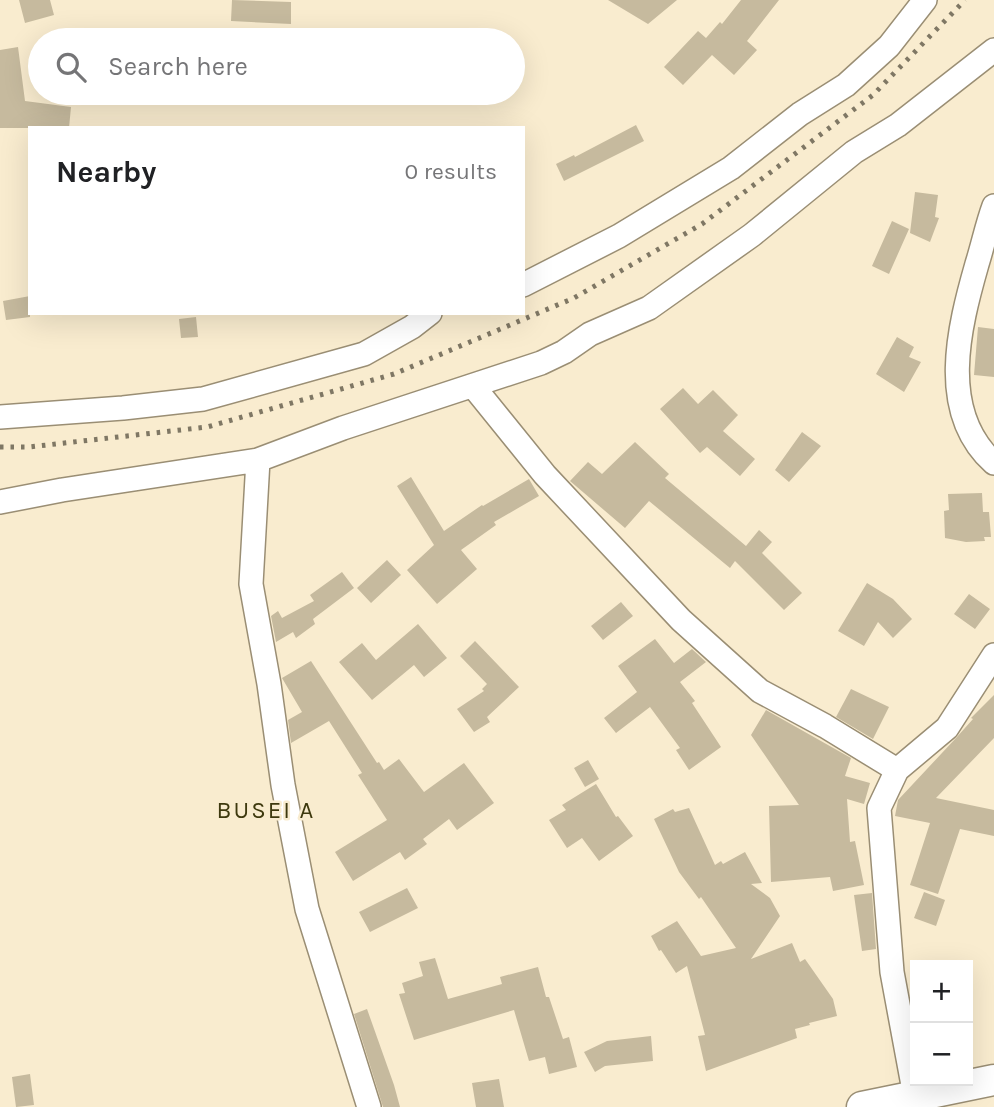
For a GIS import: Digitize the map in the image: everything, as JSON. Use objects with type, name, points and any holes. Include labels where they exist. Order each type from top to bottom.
[{"type":"main road","points":[[862,1107],[994,1080]]},
{"type":"street","points":[[525,284],[619,236],[731,168],[800,114],[846,85],[889,46],[925,0]]},
{"type":"street","points":[[0,502],[258,460],[343,428],[541,363],[564,352],[590,334],[649,308],[752,235],[854,152],[898,125],[994,50]]},
{"type":"street","points":[[994,206],[967,297],[960,331],[957,382],[963,418],[986,456],[994,463]]},
{"type":"street","points":[[0,416],[33,416],[203,399],[364,354],[412,327],[427,315]]},
{"type":"street","points":[[473,386],[545,475],[681,620],[760,691],[825,726],[897,770]]},
{"type":"street","points":[[258,460],[251,584],[283,785],[307,909],[369,1107]]},
{"type":"street","points":[[915,1096],[892,972],[879,808],[897,770],[947,728],[994,655]]},
{"type":"building","points":[[19,0],[50,0],[54,15],[25,23]]},
{"type":"building","points":[[232,0],[291,2],[291,24],[231,21]]},
{"type":"building","points":[[608,0],[677,0],[648,24]]},
{"type":"building","points":[[741,0],[779,0],[747,41],[757,50],[734,75],[712,55],[683,85],[664,67],[698,31],[706,38],[720,22],[722,24]]},
{"type":"building","points":[[18,47],[25,101],[28,101],[28,105],[71,107],[69,126],[0,128],[0,50]]},
{"type":"building","points":[[636,125],[644,141],[564,181],[556,164]]},
{"type":"building","points":[[915,192],[938,195],[935,217],[939,218],[930,242],[910,233]]},
{"type":"building","points":[[892,221],[909,229],[889,274],[872,266]]},
{"type":"building","points":[[28,296],[30,317],[6,320],[3,301]]},
{"type":"building","points":[[196,317],[198,337],[181,338],[179,319]]},
{"type":"building","points":[[978,327],[994,329],[994,377],[974,375]]},
{"type":"building","points":[[897,337],[914,347],[909,357],[921,362],[904,392],[876,374]]},
{"type":"building","points":[[683,388],[698,404],[713,390],[738,415],[723,431],[755,459],[740,476],[707,447],[700,453],[660,409]]},
{"type":"building","points":[[802,432],[821,446],[789,482],[775,470]]},
{"type":"building","points":[[635,442],[669,474],[665,478],[746,546],[759,530],[772,542],[762,553],[802,593],[784,610],[735,561],[730,568],[649,501],[625,528],[570,481],[588,462],[602,474]]},
{"type":"building","points":[[411,477],[444,531],[482,505],[529,479],[539,496],[494,522],[496,525],[461,550],[477,569],[437,604],[407,570],[434,545],[397,486]]},
{"type":"building","points":[[982,493],[983,512],[989,512],[991,537],[984,537],[985,541],[966,542],[945,538],[944,511],[949,510],[948,494]]},
{"type":"building","points":[[387,560],[401,575],[371,603],[357,588]]},
{"type":"building","points":[[342,572],[354,588],[313,619],[315,624],[296,638],[293,632],[276,642],[271,616],[278,611],[282,618],[314,601],[310,595]]},
{"type":"building","points":[[867,583],[893,599],[912,619],[893,638],[878,622],[864,646],[838,631]]},
{"type":"building","points":[[969,594],[990,609],[975,629],[954,614]]},
{"type":"building","points":[[621,602],[633,616],[603,640],[591,626]]},
{"type":"building","points":[[418,624],[447,658],[424,677],[414,665],[372,700],[339,662],[362,643],[376,660]]},
{"type":"building","points":[[655,639],[674,663],[692,649],[706,662],[680,682],[695,701],[692,703],[721,747],[689,770],[676,750],[680,748],[650,707],[616,733],[604,718],[637,692],[618,666]]},
{"type":"building","points":[[475,641],[519,687],[487,717],[490,722],[474,732],[457,709],[484,691],[482,689],[487,684],[460,656]]},
{"type":"building","points":[[311,661],[384,770],[399,759],[424,792],[464,763],[494,803],[457,830],[449,819],[423,839],[427,844],[405,860],[400,852],[353,881],[335,852],[387,820],[358,775],[362,773],[329,721],[291,743],[288,720],[302,712],[282,678]]},
{"type":"building","points":[[851,689],[889,707],[873,739],[836,717]]},
{"type":"building","points":[[994,695],[994,738],[936,798],[994,810],[994,836],[960,829],[938,894],[910,885],[930,823],[895,816],[898,800]]},
{"type":"building","points":[[766,710],[851,758],[845,776],[870,783],[864,804],[847,799],[850,842],[855,841],[864,885],[833,891],[830,877],[771,882],[769,806],[799,805],[751,735]]},
{"type":"building","points":[[588,760],[599,779],[585,787],[574,768]]},
{"type":"building","points":[[596,784],[616,817],[618,816],[633,836],[599,861],[582,838],[567,848],[549,820],[566,810],[562,805]]},
{"type":"building","points":[[689,808],[715,865],[721,861],[723,864],[745,852],[762,883],[751,884],[770,898],[780,916],[751,959],[792,943],[800,962],[805,959],[833,999],[837,1016],[795,1029],[797,1038],[706,1071],[698,1036],[705,1035],[687,966],[676,973],[651,936],[677,921],[701,956],[736,948],[701,897],[699,899],[679,872],[654,819],[673,809],[675,812]]},
{"type":"building","points":[[407,888],[418,908],[370,932],[359,912]]},
{"type":"building","points":[[924,892],[945,900],[936,926],[914,918]]},
{"type":"building","points":[[872,893],[876,949],[862,951],[854,895]]},
{"type":"building","points":[[435,958],[448,999],[502,984],[500,977],[538,967],[546,997],[549,997],[563,1039],[569,1037],[577,1067],[549,1074],[545,1057],[529,1061],[514,1010],[414,1040],[399,994],[405,993],[402,983],[423,976],[419,962]]},
{"type":"building","points":[[367,1009],[400,1107],[383,1107],[354,1014]]},
{"type":"building","points":[[651,1036],[653,1061],[605,1066],[595,1072],[584,1052],[607,1041]]},
{"type":"building","points":[[30,1074],[34,1105],[16,1107],[12,1077]]},
{"type":"building","points":[[499,1079],[504,1107],[476,1107],[472,1083]]},
{"type":"railway","points":[[0,447],[29,447],[207,427],[394,374],[574,298],[702,224],[873,95],[965,0]]},
{"type":"district","name":"BUSEI A","points":[[266,810]]}]
